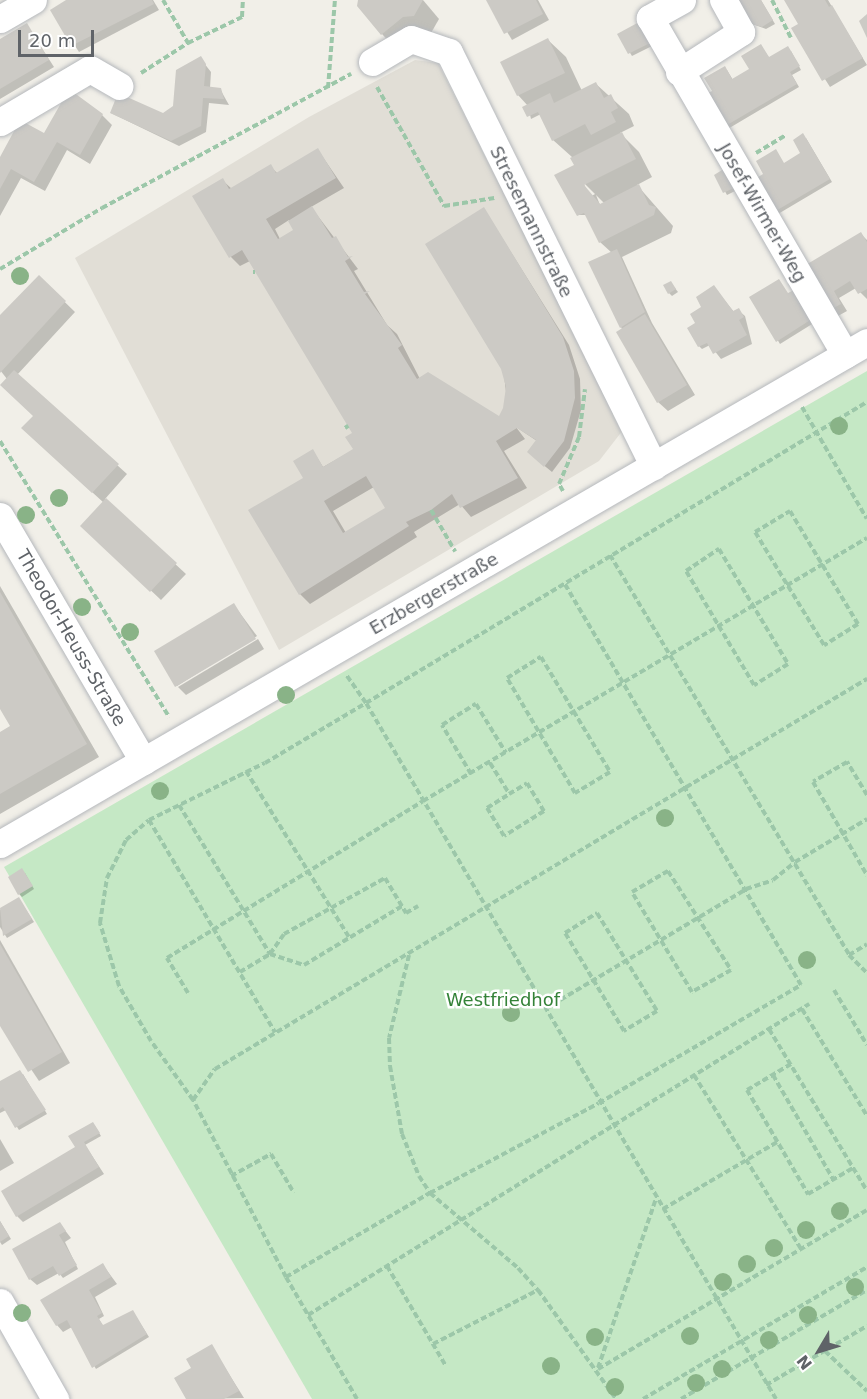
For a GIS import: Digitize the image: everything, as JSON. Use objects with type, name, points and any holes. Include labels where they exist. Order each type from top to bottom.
[{"type":"street","points":[[0,19],[33,0]]},
{"type":"street","name":"Josef-Wirmer-Weg","points":[[682,0],[650,18],[734,165],[856,348]]},
{"type":"street","points":[[679,72],[741,32],[723,0]]},
{"type":"street","name":"Stresemannstraße","points":[[368,64],[411,39],[449,52],[513,187],[654,466]]},
{"type":"street","points":[[0,122],[90,69],[120,86]]},
{"type":"street","name":"Erzbergerstraße","points":[[0,844],[181,738],[332,654],[856,348]]},
{"type":"street","name":"Theodor-Heuss-Straße","points":[[0,516],[142,761]]},
{"type":"street","points":[[0,1302],[55,1399]]},
{"type":"path","points":[[163,0],[188,43]]},
{"type":"path","points":[[120,86],[188,43],[242,17],[243,0]]},
{"type":"path","points":[[328,88],[334,0]]},
{"type":"path","points":[[772,0],[791,38]]},
{"type":"path","points":[[0,269],[102,208],[328,88],[368,64],[444,206],[496,198],[513,187]]},
{"type":"path","points":[[734,165],[786,135]]},
{"type":"path","points":[[571,455],[579,437],[584,383]]},
{"type":"path","points":[[357,1399],[286,1277],[193,1100],[151,1041],[119,986],[100,923],[107,878],[126,840],[149,820],[246,771],[366,703],[867,402]]},
{"type":"path","points":[[816,432],[867,519]]},
{"type":"path","points":[[0,441],[181,738]]},
{"type":"path","points":[[430,510],[469,574]]},
{"type":"path","points":[[790,511],[858,624],[824,645],[788,585],[755,532],[790,511]]},
{"type":"path","points":[[188,993],[167,958],[423,801],[490,764],[867,538]]},
{"type":"path","points":[[719,549],[788,664],[754,685],[718,626],[686,571],[719,549]]},
{"type":"path","points":[[610,555],[734,758],[849,955],[866,971]]},
{"type":"path","points":[[286,1277],[430,1193],[599,1103],[801,985],[687,788],[564,584]]},
{"type":"path","points":[[332,654],[366,703],[599,1103],[776,1399]]},
{"type":"path","points":[[541,657],[610,772],[575,793],[540,734],[507,678],[541,657]]},
{"type":"path","points":[[193,1100],[215,1069],[487,910],[867,679]]},
{"type":"path","points":[[471,774],[442,725],[476,704],[506,754]]},
{"type":"path","points":[[867,795],[847,762],[813,782],[867,875]]},
{"type":"path","points":[[490,764],[509,794]]},
{"type":"path","points":[[246,771],[349,937]]},
{"type":"path","points":[[527,783],[544,811],[504,836],[487,808],[509,794],[527,783]]},
{"type":"path","points":[[179,805],[270,954],[304,965],[402,906]]},
{"type":"path","points":[[545,1009],[746,889],[772,880],[795,862],[867,819]]},
{"type":"path","points":[[149,820],[275,1032]]},
{"type":"path","points":[[668,871],[731,970],[692,992],[661,940],[632,892],[668,871]]},
{"type":"path","points":[[240,972],[270,954],[284,934],[385,878],[406,913],[418,906]]},
{"type":"path","points":[[597,913],[657,1011],[624,1031],[594,981],[565,933],[597,913]]},
{"type":"path","points":[[849,955],[867,945]]},
{"type":"path","points":[[409,954],[390,1038],[390,1066],[402,1134],[430,1193],[462,1219],[538,1290],[598,1369],[616,1399]]},
{"type":"path","points":[[834,990],[867,1045]]},
{"type":"path","points":[[308,1315],[809,1004]]},
{"type":"path","points":[[802,1009],[867,1116]]},
{"type":"path","points":[[769,1029],[867,1191]]},
{"type":"path","points":[[791,1064],[747,1090],[777,1142],[808,1194],[853,1168]]},
{"type":"path","points":[[694,1075],[801,1249]]},
{"type":"path","points":[[773,1075],[834,1179]]},
{"type":"path","points":[[663,1209],[777,1142]]},
{"type":"path","points":[[231,1176],[271,1154],[294,1192]]},
{"type":"path","points":[[598,1369],[656,1199]]},
{"type":"path","points":[[598,1369],[867,1210]]},
{"type":"path","points":[[387,1266],[446,1366]]},
{"type":"path","points":[[643,1399],[740,1340],[867,1268]]},
{"type":"path","points":[[433,1344],[538,1290]]},
{"type":"path","points":[[681,1399],[867,1290]]},
{"type":"path","points":[[766,1385],[867,1326]]},
{"type":"path","points":[[825,1351],[867,1390]]},
{"type":"shaded area","points":[[415,60],[438,63],[623,430],[599,461],[279,650],[75,258],[309,117]]},
{"type":"green space","name":"Westfriedhof","points":[[867,371],[867,1399],[312,1399],[4,867]]},
{"type":"building","points":[[66,0],[152,0],[154,4],[71,46],[50,10]]},
{"type":"building","points":[[358,0],[423,0],[414,16],[403,17],[381,35],[357,6]]},
{"type":"building","points":[[486,0],[536,0],[543,14],[504,34]]},
{"type":"building","points":[[734,0],[761,0],[773,20],[762,27],[749,23]]},
{"type":"building","points":[[784,0],[825,0],[829,7],[832,5],[863,58],[822,81],[791,28],[798,24]]},
{"type":"building","points":[[867,14],[867,38],[859,21]]},
{"type":"building","points":[[641,21],[652,42],[628,54],[617,34]]},
{"type":"building","points":[[27,23],[49,60],[0,89],[0,39]]},
{"type":"building","points":[[548,38],[565,73],[517,96],[500,62]]},
{"type":"building","points":[[761,44],[769,57],[788,46],[800,66],[790,72],[797,84],[722,128],[703,96],[712,91],[704,78],[725,66],[732,79],[749,69],[741,56]]},
{"type":"building","points":[[201,56],[206,64],[204,86],[221,88],[224,99],[203,98],[201,126],[171,141],[110,113],[118,93],[163,113],[173,106],[176,70]]},
{"type":"building","points":[[596,82],[604,98],[611,94],[618,108],[611,112],[616,122],[591,135],[585,124],[552,141],[538,112],[527,117],[522,107],[550,93],[554,103]]},
{"type":"building","points":[[69,89],[103,114],[80,155],[57,142],[34,182],[11,169],[0,189],[0,157],[20,120],[44,133]]},
{"type":"building","points":[[622,132],[636,159],[584,185],[600,204],[639,184],[649,205],[656,207],[654,215],[599,243],[584,213],[577,216],[554,175],[574,165],[570,158]]},
{"type":"building","points":[[803,133],[830,179],[774,212],[755,179],[763,174],[756,161],[776,149],[784,163],[800,153],[793,140]]},
{"type":"building","points":[[318,148],[336,178],[266,219],[278,239],[293,230],[288,221],[312,206],[332,238],[336,236],[348,257],[353,256],[345,261],[364,292],[370,291],[365,294],[402,345],[398,348],[417,379],[428,372],[499,416],[503,408],[506,387],[501,369],[425,244],[484,207],[563,337],[574,371],[575,398],[564,441],[544,467],[527,452],[536,440],[517,428],[496,441],[518,478],[460,508],[452,494],[431,510],[406,522],[409,526],[299,595],[248,510],[303,478],[293,461],[313,449],[323,467],[353,449],[345,437],[352,433],[242,250],[229,258],[192,196],[223,178],[229,189],[271,164],[276,173]],"holes":[[[366,476],[385,508],[343,533],[324,501]]]},
{"type":"building","points":[[727,167],[738,186],[723,193],[714,175]]},
{"type":"building","points":[[861,232],[867,242],[867,289],[858,294],[850,281],[834,291],[841,304],[830,310],[804,266]]},
{"type":"building","points":[[617,249],[645,312],[620,328],[588,262]]},
{"type":"building","points":[[39,275],[66,301],[0,373],[0,315]]},
{"type":"building","points":[[779,279],[788,293],[798,288],[815,317],[776,342],[749,297]]},
{"type":"building","points":[[671,281],[676,289],[668,294],[663,285]]},
{"type":"building","points":[[714,285],[733,311],[739,308],[744,317],[739,320],[747,335],[713,354],[707,343],[698,347],[687,328],[695,323],[690,314],[701,307],[696,297]]},
{"type":"building","points":[[645,314],[687,385],[657,403],[616,332]]},
{"type":"building","points":[[14,370],[119,464],[92,493],[21,428],[33,416],[0,385]]},
{"type":"building","points":[[106,498],[177,563],[150,592],[80,526]]},
{"type":"building","points":[[0,592],[87,744],[0,794],[0,732],[10,726],[0,709]]},
{"type":"building","points":[[234,603],[256,639],[175,687],[154,651]]},
{"type":"building","points":[[22,868],[33,886],[18,895],[8,877]]},
{"type":"building","points":[[19,897],[32,919],[3,936],[0,908]]},
{"type":"building","points":[[0,944],[62,1052],[28,1072],[0,1026]]},
{"type":"building","points":[[20,1070],[46,1110],[15,1128],[3,1107],[0,1109],[0,1081]]},
{"type":"building","points":[[93,1122],[100,1133],[84,1142],[99,1167],[16,1217],[1,1191],[75,1147],[68,1136]]},
{"type":"building","points":[[0,1221],[9,1236],[0,1242]]},
{"type":"building","points":[[60,1222],[66,1231],[59,1235],[77,1265],[59,1276],[53,1266],[29,1280],[12,1249]]},
{"type":"building","points":[[103,1263],[111,1277],[89,1290],[102,1313],[97,1316],[103,1325],[133,1310],[147,1334],[92,1368],[67,1320],[56,1326],[40,1300]]},
{"type":"building","points":[[212,1344],[239,1391],[224,1399],[186,1399],[174,1378],[191,1368],[186,1359]]}]
